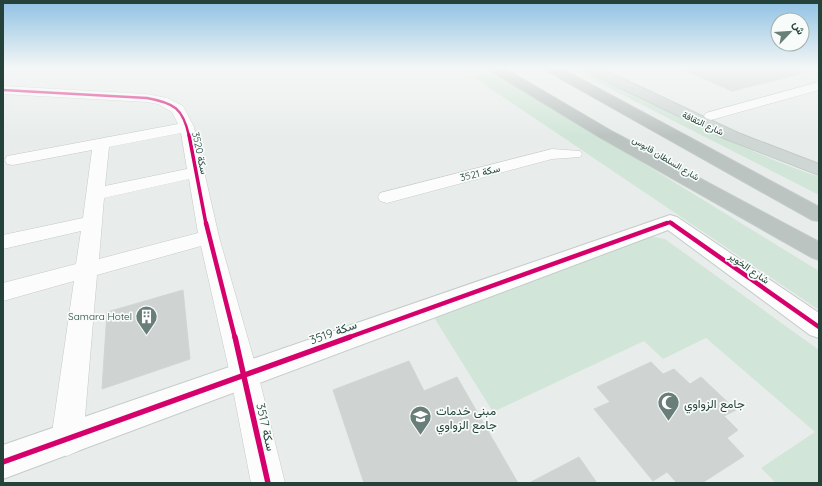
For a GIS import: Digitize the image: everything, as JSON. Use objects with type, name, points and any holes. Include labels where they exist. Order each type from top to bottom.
[{"type":"highway","points":[[533,91],[607,135],[819,252]]},
{"type":"highway","name":"شارع السلطان قابوس","points":[[552,91],[819,248]]},
{"type":"highway","points":[[592,91],[819,215]]},
{"type":"main road","name":"شارع الثقافة","points":[[636,91],[696,120],[776,154],[819,170]]},
{"type":"main road","points":[[641,91],[694,114],[711,116],[716,124],[776,154]]},
{"type":"main road","name":"شارع الثقافة","points":[[658,91],[711,116],[819,156]]},
{"type":"street","name":"سكة 3520","points":[[15,91],[147,98],[162,101],[178,109],[187,127],[209,237],[244,374]]},
{"type":"street","points":[[711,116],[802,91]]},
{"type":"street","points":[[13,160],[187,127]]},
{"type":"street","points":[[67,440],[101,144]]},
{"type":"street","name":"سكة 3521","points":[[387,197],[552,154],[574,154]]},
{"type":"street","points":[[95,194],[196,172]]},
{"type":"street","points":[[3,242],[91,222]]},
{"type":"street","name":"شارع الخوير","points":[[670,222],[819,327]]},
{"type":"street","name":"سكة 3519","points":[[3,462],[67,440],[244,374],[670,222]]},
{"type":"street","points":[[3,292],[209,237]]},
{"type":"street","name":"سكة 3517","points":[[244,374],[268,483]]},
{"type":"green space","points":[[494,91],[525,91],[819,271],[819,310]]},
{"type":"green space","points":[[614,91],[629,91],[758,154],[819,177],[819,195]]},
{"type":"green space","points":[[650,236],[665,239],[819,350],[819,483],[776,483],[761,468],[815,432],[706,338],[663,359],[644,341],[493,412],[433,316]]},
{"type":"building","name":"Samara Hotel","points":[[183,290],[190,359],[102,389],[107,312]]},
{"type":"building","name":"مبنى خدمات جامع الزواوي","points":[[409,361],[424,391],[457,377],[518,483],[364,483],[333,390]]},
{"type":"building","name":"جامع الزواوي","points":[[651,362],[663,374],[674,369],[690,384],[701,377],[736,410],[724,416],[738,430],[727,438],[744,456],[702,483],[677,483],[667,472],[653,481],[594,409],[610,402],[597,387]]},
{"type":"building","points":[[579,457],[597,483],[529,483]]},
{"type":"cycle path","points":[[15,91],[147,98],[162,101],[178,109],[187,127],[209,237],[244,374],[268,483]]},
{"type":"cycle path","points":[[3,462],[670,222],[819,327]]},
{"type":"place","name":"Samara Hotel","points":[[147,336]]},
{"type":"place","name":"جامع الزواوي","points":[[668,422]]},
{"type":"place","name":"مبنى خدمات جامع الزواوي","points":[[420,436]]}]
